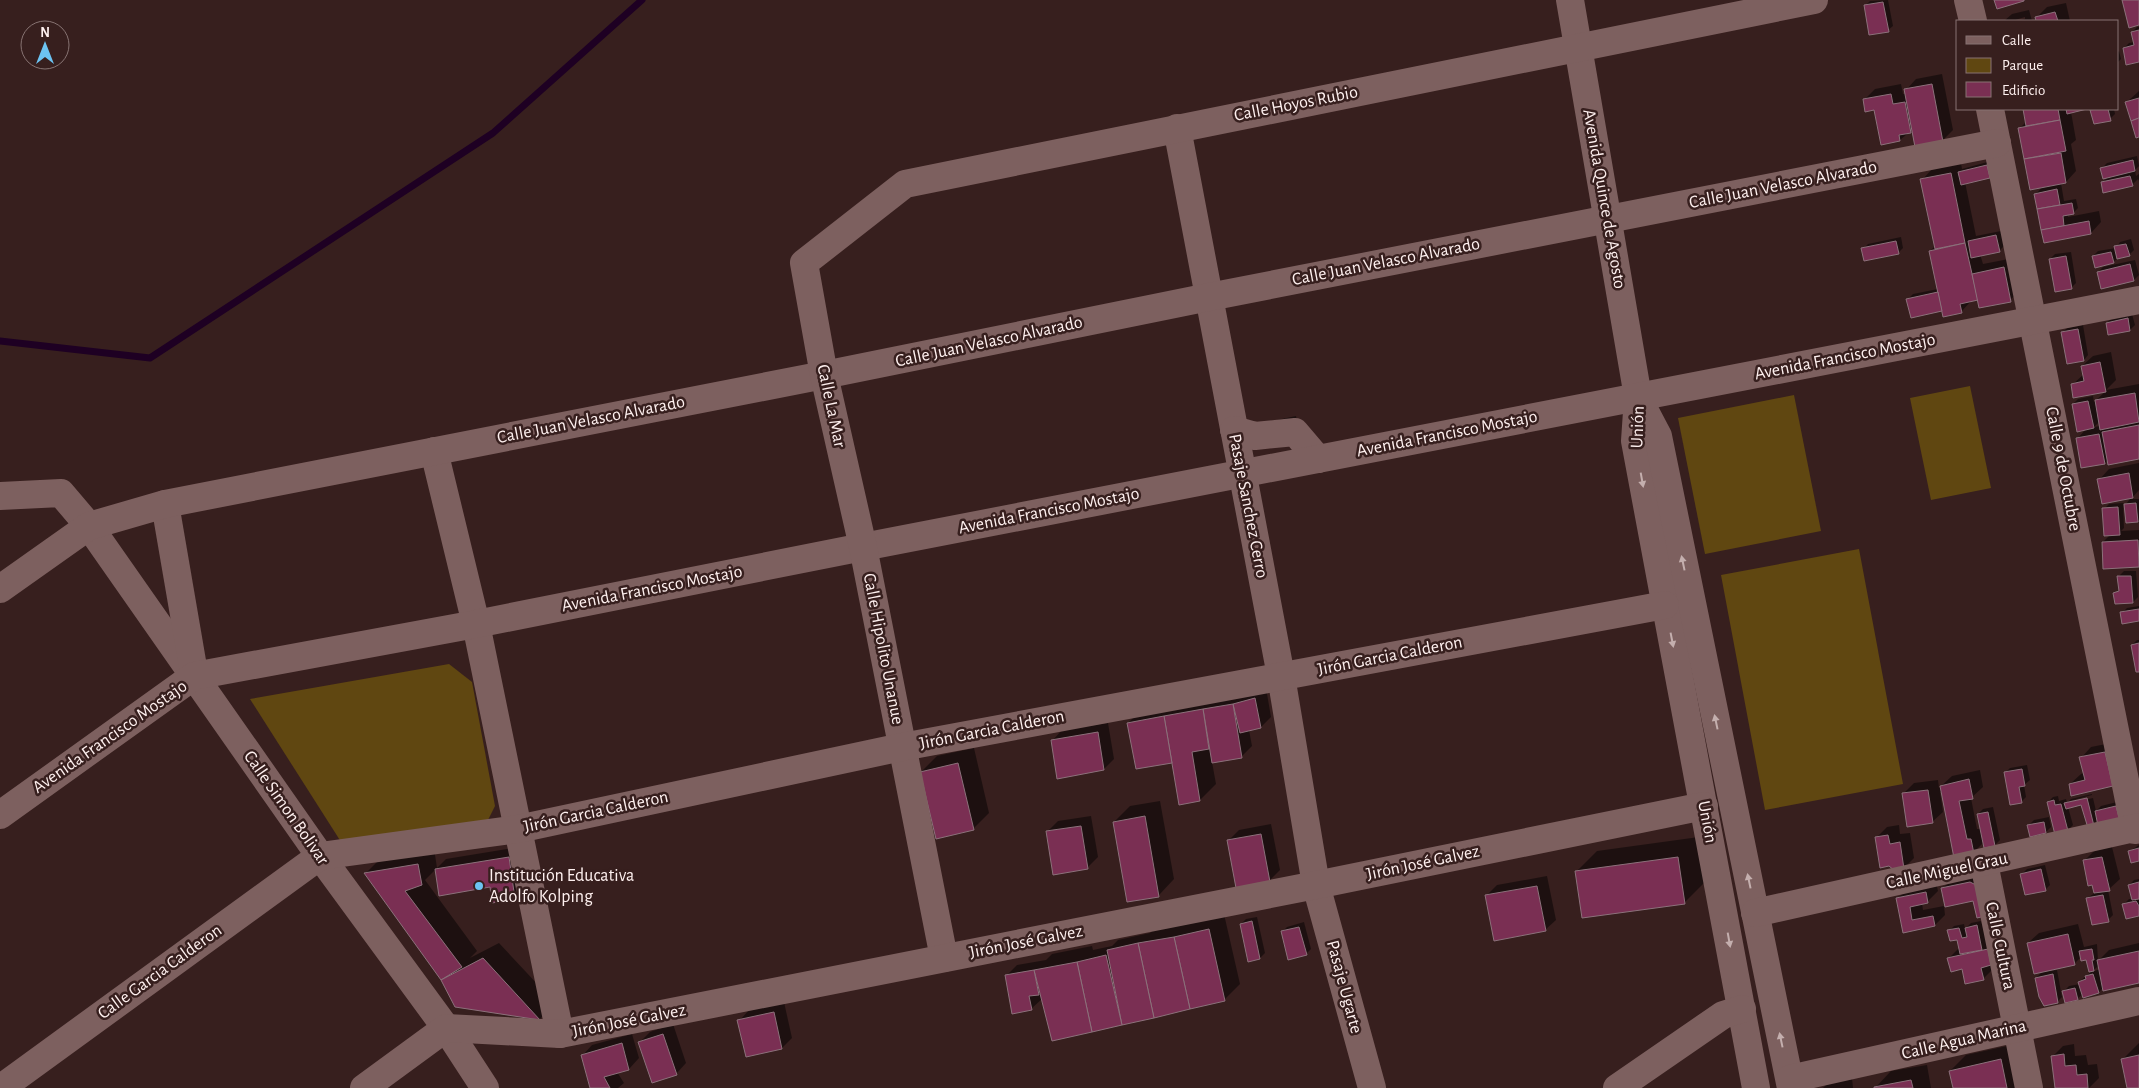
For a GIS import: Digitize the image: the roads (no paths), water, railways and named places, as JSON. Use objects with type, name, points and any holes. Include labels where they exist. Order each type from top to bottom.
[{"type":"street","name":"Avenida Quince de Agosto","points":[[1570,0],[1638,397]]},
{"type":"street","name":"Calle Hoyos Rubio","points":[[804,263],[905,184],[1814,0]]},
{"type":"street","points":[[1968,0],[1973,20]]},
{"type":"street","name":"Calle 9 de Octubre","points":[[1990,110],[2137,828]]},
{"type":"street","name":"Pasaje Sanchez Cerro","points":[[1177,128],[1280,676],[1316,885]]},
{"type":"street","name":"Calle Juan Velasco Alvarado","points":[[0,589],[89,526],[165,504],[1997,143]]},
{"type":"street","name":"Calle La Mar","points":[[804,263],[824,375],[863,547]]},
{"type":"street","name":"Avenida Francisco Mostajo","points":[[0,815],[194,676],[476,624],[863,547],[2139,300]]},
{"type":"street","name":"Unión","points":[[1638,397],[1635,441],[1756,1088]]},
{"type":"street","name":"Unión","points":[[1638,397],[1658,436],[1790,1084]]},
{"type":"street","points":[[1234,430],[1255,436],[1295,432],[1318,459]]},
{"type":"street","points":[[434,451],[476,624],[560,1034]]},
{"type":"street","name":"Calle Simon Bolivar","points":[[0,496],[60,493],[89,526],[320,856],[446,1028],[485,1088]]},
{"type":"street","points":[[165,504],[194,676]]},
{"type":"street","name":"Calle Hipolito Unanue","points":[[863,547],[944,958]]},
{"type":"street","name":"Jirón Garcia Calderon","points":[[320,856],[518,829],[902,747],[1665,605]]},
{"type":"street","name":"Jirón José Galvez","points":[[446,1028],[560,1034],[1316,885],[1704,806]]},
{"type":"street","name":"Calle Miguel Grau","points":[[1755,913],[2137,828]]},
{"type":"street","name":"Calle Garcia Calderon","points":[[5,1083],[320,856]]},
{"type":"street","name":"Calle Cultura","points":[[1984,863],[2029,1088]]},
{"type":"street","name":"Pasaje Ugarte","points":[[1316,885],[1372,1088]]},
{"type":"street","name":"Calle Agua Marina","points":[[1790,1084],[2017,1028],[2139,1001]]},
{"type":"street","points":[[1617,1088],[1723,1015],[1742,1008]]},
{"type":"street","points":[[364,1088],[446,1028]]},
{"type":"waterway","points":[[0,341],[150,358],[493,133],[642,0]]},
{"type":"place","name":"Institución Educativa Adolfo Kolping","points":[[479,886]]}]
